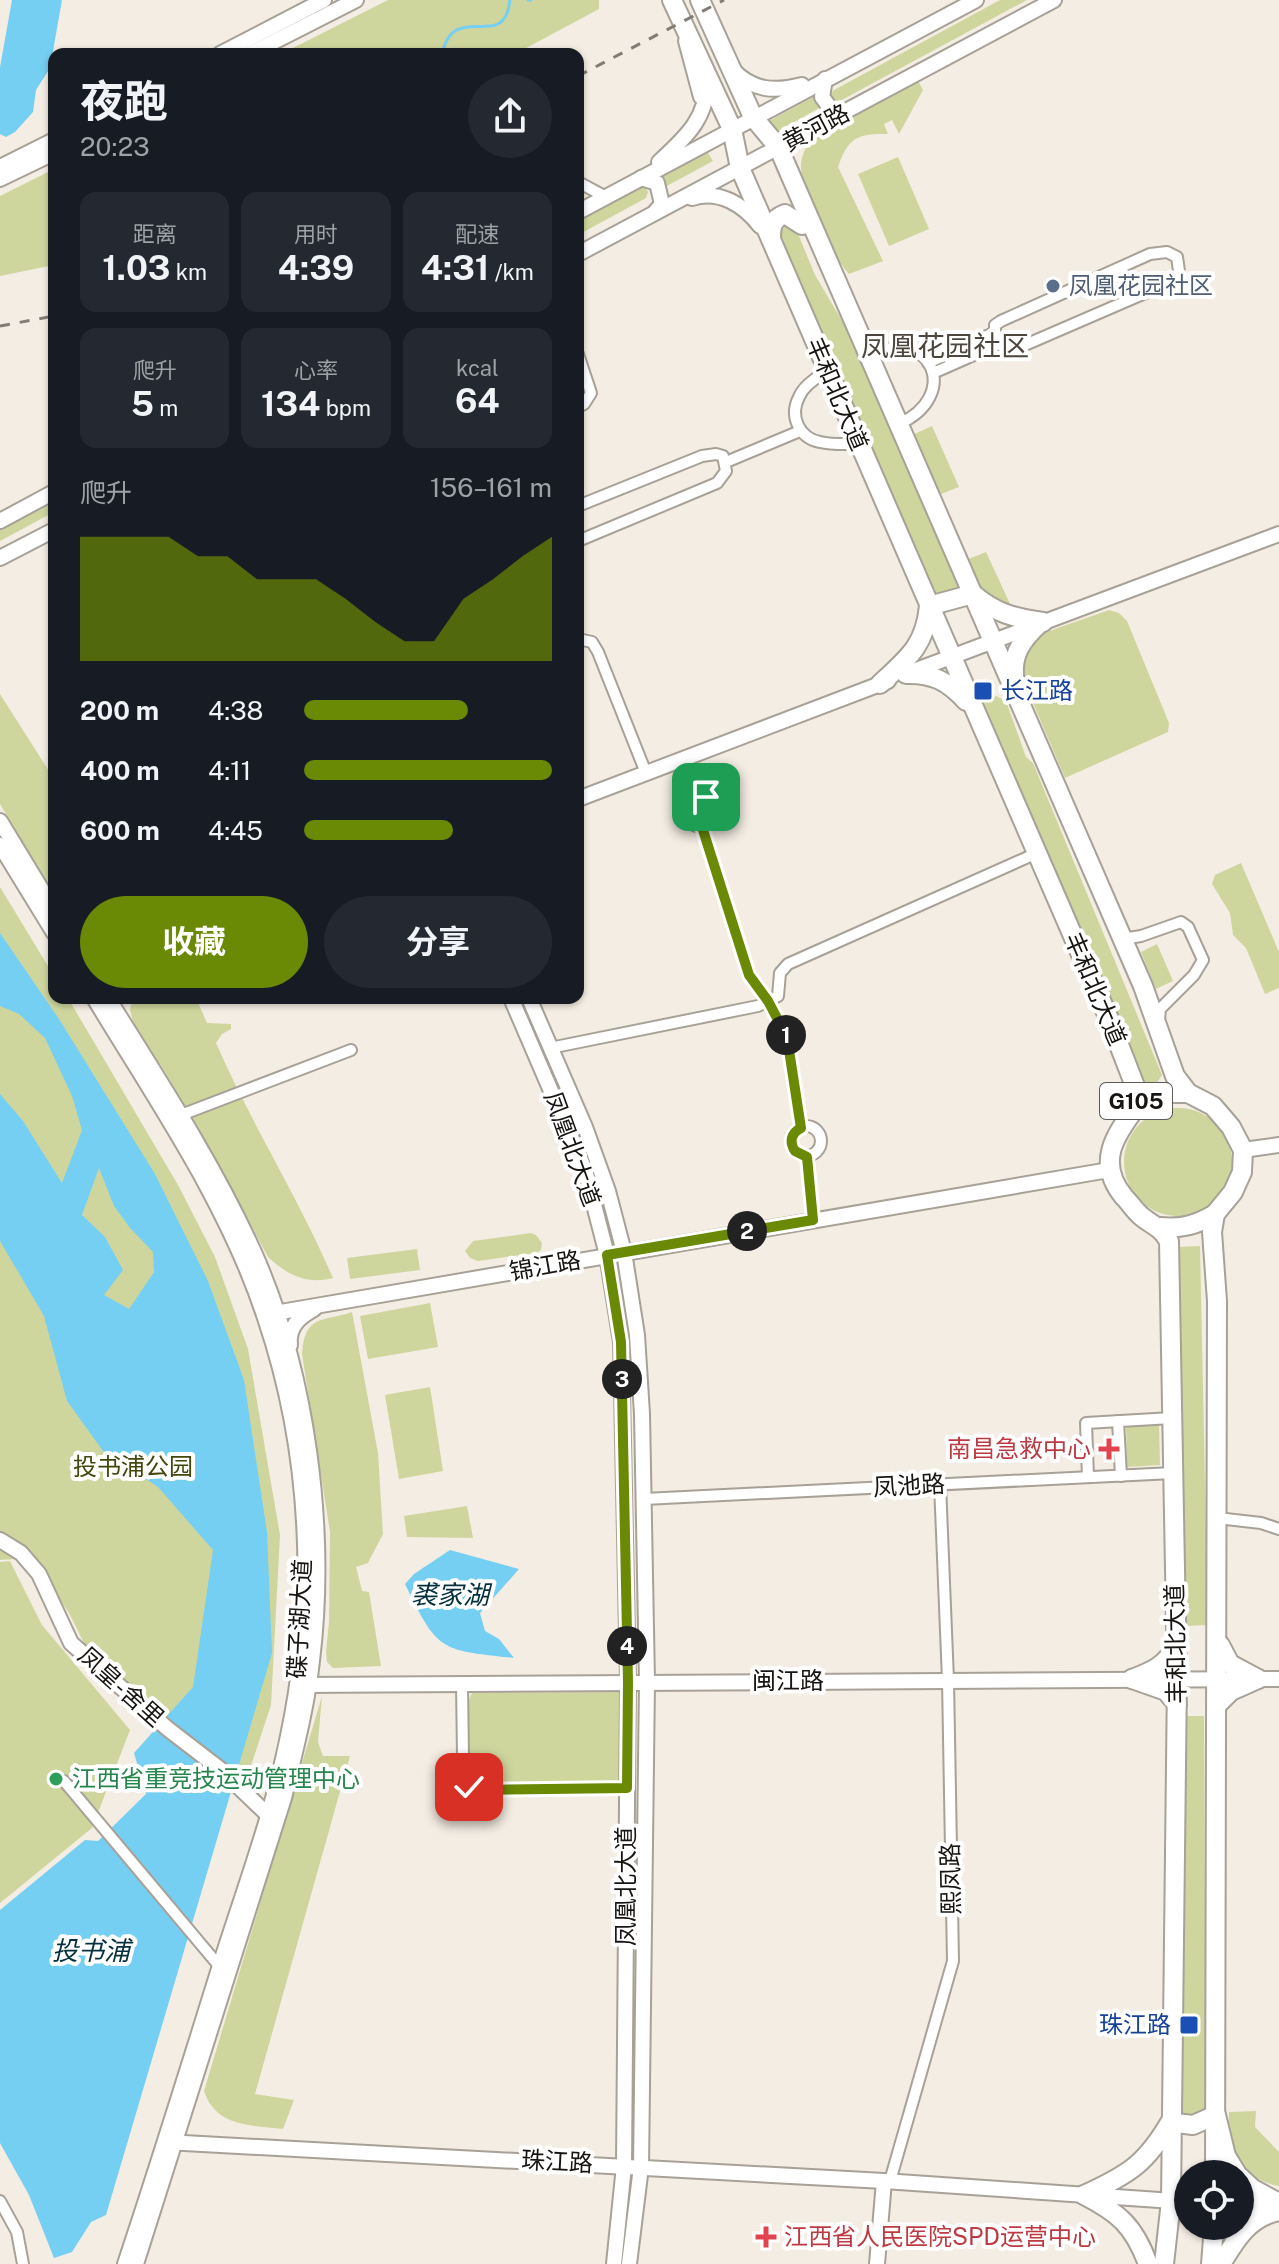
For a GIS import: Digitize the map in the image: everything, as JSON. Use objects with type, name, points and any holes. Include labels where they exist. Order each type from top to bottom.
[{"type":"highway","name":"丰和北大道","points":[[670,0],[732,129],[740,168],[1109,1019],[1135,1086],[1137,1106]]},
{"type":"highway","name":"丰和北大道","points":[[700,0],[753,117],[775,150],[854,320],[973,594],[988,642],[1018,698],[1122,939],[1175,1076],[1188,1093],[1213,1106],[1231,1127],[1243,1150]]},
{"type":"highway","points":[[775,150],[822,271],[854,320]]},
{"type":"highway","points":[[771,239],[771,228],[778,217],[785,214],[802,225]]},
{"type":"highway","points":[[880,684],[912,654],[922,639],[929,606],[973,594],[990,609],[1005,616],[1042,622]]},
{"type":"highway","points":[[1018,698],[1013,672],[1015,655],[1021,642],[1042,622]]},
{"type":"highway","points":[[988,642],[1029,750],[1043,756]]},
{"type":"highway","points":[[906,674],[925,673],[937,679],[955,689],[975,710]]},
{"type":"highway","points":[[1137,1106],[1168,1093],[1188,1093]]},
{"type":"highway","name":"G105","points":[[1109,1170],[1111,1146],[1137,1106]]},
{"type":"highway","points":[[1109,1170],[1119,1190],[1141,1216],[1160,1227],[1177,1228],[1196,1225],[1215,1214],[1233,1192],[1242,1172],[1243,1150]]},
{"type":"highway","name":"丰和北大道","points":[[1215,1214],[1212,1232],[1217,1301],[1215,2160]]},
{"type":"highway","name":"丰和北大道","points":[[1160,1227],[1169,1241],[1177,1678],[1172,2119],[1176,2160]]},
{"type":"highway","points":[[1217,1641],[1230,1664],[1258,1679]]},
{"type":"highway","points":[[1132,1679],[1155,1671],[1168,1662],[1176,1644]]},
{"type":"highway","points":[[1132,1679],[1166,1691],[1177,1704]]},
{"type":"highway","points":[[1217,1705],[1231,1691],[1258,1679]]},
{"type":"highway","points":[[1084,2195],[1138,2167],[1158,2144],[1172,2119],[1176,2123],[1193,2125],[1216,2115],[1228,2160]]},
{"type":"highway","points":[[1254,2190],[1279,2207]]},
{"type":"highway","points":[[1084,2195],[1115,2211],[1130,2227],[1148,2264]]},
{"type":"highway","points":[[1221,2264],[1241,2232],[1262,2214],[1279,2207]]},
{"type":"highway","name":"丰和北大道","points":[[1164,2264],[1174,2225]]},
{"type":"highway","points":[[1211,2264],[1213,2240]]},
{"type":"main road","points":[[232,48],[324,0]]},
{"type":"main road","points":[[262,48],[356,0]]},
{"type":"main road","points":[[670,0],[685,33],[703,110]]},
{"type":"main road","name":"黄河路","points":[[584,209],[976,0]]},
{"type":"main road","name":"黄河路","points":[[584,251],[1054,0]]},
{"type":"main road","points":[[730,66],[741,79],[763,89],[785,89],[825,79],[822,97],[831,109],[843,114]]},
{"type":"main road","points":[[641,178],[691,134],[703,110],[707,74]]},
{"type":"main road","points":[[0,167],[48,143]]},
{"type":"main road","points":[[0,179],[48,156]]},
{"type":"main road","points":[[641,178],[657,183],[661,191],[662,204],[655,213]]},
{"type":"main road","points":[[655,213],[697,196],[718,195],[752,215],[771,239]]},
{"type":"main road","points":[[0,521],[48,495]]},
{"type":"main road","points":[[0,558],[48,533]]},
{"type":"main road","points":[[584,797],[1279,534]]},
{"type":"main road","points":[[0,821],[48,900]]},
{"type":"main road","points":[[0,845],[48,923]]},
{"type":"main road","name":"碟子湖大道","points":[[98,1004],[212,1193],[271,1314],[294,1377],[309,1454],[318,1554],[312,1659],[136,2264]]},
{"type":"main road","name":"碟子湖大道","points":[[112,1004],[214,1169],[254,1252],[271,1314],[294,1429],[305,1520],[302,1722],[284,1798],[170,2142],[125,2264]]},
{"type":"main road","name":"凤凰北大道","points":[[514,1004],[585,1170],[607,1255],[621,1342],[628,1682],[624,2166],[614,2264]]},
{"type":"main road","name":"凤凰北大道","points":[[532,1004],[585,1127],[608,1191],[624,1252],[637,1335],[642,1414],[647,1682],[641,2167],[629,2264]]},
{"type":"main road","points":[[1243,1150],[1279,1145]]},
{"type":"main road","name":"锦江路","points":[[271,1314],[1109,1170]]},
{"type":"main road","points":[[294,1377],[290,1331],[298,1320],[326,1304]]},
{"type":"main road","name":"凤皇-舍里","points":[[0,1540],[21,1553],[39,1574],[71,1643],[168,1729],[220,1769],[267,1814]]},
{"type":"main road","name":"闽江路","points":[[303,1685],[1279,1679]]},
{"type":"main road","name":"珠江路","points":[[170,2142],[887,2181],[1174,2202]]},
{"type":"main road","name":"熙凤路","points":[[879,2264],[887,2181]]},
{"type":"main road","points":[[1254,2206],[1279,2207]]},
{"type":"street","points":[[584,185],[606,197]]},
{"type":"street","points":[[1167,252],[1177,257],[1179,271],[1173,281],[1018,348],[1011,350],[999,344],[993,333],[995,325],[1001,321],[1150,254],[1167,252]]},
{"type":"street","points":[[931,368],[993,333]]},
{"type":"street","points":[[931,368],[999,344]]},
{"type":"street","points":[[869,355],[890,347],[908,347],[931,368],[934,385],[924,409],[899,424]]},
{"type":"street","points":[[827,370],[807,385],[799,396],[795,408],[798,428],[809,439],[820,442],[859,444]]},
{"type":"street","points":[[584,372],[591,393],[584,404]]},
{"type":"street","points":[[725,459],[798,428]]},
{"type":"street","points":[[584,504],[702,456],[716,454],[725,459]]},
{"type":"street","points":[[584,538],[717,483],[726,471],[725,459]]},
{"type":"street","points":[[584,640],[592,642],[598,652],[646,773]]},
{"type":"street","points":[[680,760],[696,798]]},
{"type":"street","points":[[706,797],[716,808],[715,818],[702,827],[693,824],[687,817],[687,808],[696,798],[706,797]]},
{"type":"street","points":[[702,827],[749,975],[768,1001],[787,1037],[801,1128]]},
{"type":"street","points":[[550,1048],[758,1006],[778,996],[780,973],[788,964],[1037,853]]},
{"type":"street","points":[[1122,939],[1181,922],[1188,927],[1203,960],[1194,975],[1160,1009],[1158,1030]]},
{"type":"street","points":[[181,1115],[351,1050]]},
{"type":"street","points":[[801,1128],[816,1130],[821,1138],[820,1148],[807,1157]]},
{"type":"street","points":[[801,1128],[792,1138],[792,1147],[798,1154],[807,1157]]},
{"type":"street","points":[[807,1157],[813,1220]]},
{"type":"street","points":[[1088,1477],[1086,1423],[1172,1418]]},
{"type":"street","points":[[1118,1421],[1121,1476]]},
{"type":"street","name":"凤池路","points":[[644,1499],[1173,1473]]},
{"type":"street","name":"熙凤路","points":[[887,2181],[953,1961],[948,1680],[940,1484]]},
{"type":"street","points":[[1217,1518],[1261,1523],[1279,1529]]},
{"type":"street","points":[[462,1683],[463,1757],[469,1787],[475,1790],[627,1788]]},
{"type":"street","points":[[64,1781],[220,1967]]},
{"type":"street","points":[[0,2201],[17,2232],[23,2264]]},
{"type":"green space","points":[[388,0],[599,0],[599,9],[526,48],[293,48]]},
{"type":"green space","points":[[1000,0],[1027,0],[838,102],[833,101],[830,95],[834,90]]},
{"type":"green space","points":[[918,81],[923,90],[899,134],[892,120],[884,124],[888,134],[855,139],[846,149],[838,167],[883,261],[849,274],[834,253],[811,204],[802,175],[803,156],[814,135]]},
{"type":"green space","points":[[817,95],[821,107],[776,132],[768,126],[769,121]]},
{"type":"green space","points":[[703,152],[708,153],[713,161],[665,187],[659,177],[662,173]]},
{"type":"green space","points":[[898,157],[929,229],[889,246],[858,174]]},
{"type":"green space","points":[[48,172],[48,266],[0,276],[0,196]]},
{"type":"green space","points":[[640,184],[648,192],[646,198],[584,232],[584,214]]},
{"type":"green space","points":[[784,227],[796,229],[815,275],[844,324],[960,591],[938,603],[779,237]]},
{"type":"green space","points":[[932,426],[959,487],[936,496],[910,436]]},
{"type":"green space","points":[[48,499],[48,515],[0,541],[0,525]]},
{"type":"green space","points":[[986,552],[1011,606],[983,594],[966,560]]},
{"type":"green space","points":[[1109,610],[1119,613],[1127,621],[1169,723],[1168,732],[1065,778],[1021,675],[1025,651],[1035,636]]},
{"type":"green space","points":[[0,694],[48,770],[48,884],[0,804]]},
{"type":"green space","points":[[992,694],[1006,701],[1026,757],[1033,763],[1162,1075],[1153,1086],[1145,1086],[981,709],[983,700]]},
{"type":"green space","points":[[1241,863],[1279,952],[1279,988],[1265,994],[1246,948],[1233,935],[1230,913],[1212,884],[1215,875]]},
{"type":"green space","name":"投书浦公园","points":[[0,887],[48,966],[48,1004],[72,1004],[178,1185],[215,1257],[248,1349],[280,1535],[271,1705],[246,1781],[156,1711],[85,1645],[69,1613],[31,1558],[0,1560]]},
{"type":"green space","points":[[1157,944],[1173,981],[1156,989],[1141,952]]},
{"type":"green space","points":[[131,1004],[199,1004],[207,1023],[231,1024],[231,1029],[222,1034],[216,1043],[333,1278],[315,1280],[298,1277],[268,1257],[210,1148],[162,1067],[134,1027]]},
{"type":"green space","points":[[1178,1108],[1199,1112],[1216,1124],[1228,1141],[1232,1162],[1228,1183],[1216,1200],[1199,1212],[1178,1216],[1157,1212],[1140,1200],[1128,1183],[1124,1162],[1128,1141],[1140,1124],[1157,1112]]},
{"type":"green space","points":[[531,1233],[542,1243],[541,1250],[536,1253],[478,1261],[470,1258],[465,1251],[473,1241]]},
{"type":"green space","points":[[1200,1246],[1208,1625],[1185,1626],[1176,1247]]},
{"type":"green space","points":[[417,1249],[420,1270],[350,1279],[347,1258]]},
{"type":"green space","points":[[430,1303],[438,1347],[368,1359],[360,1316]]},
{"type":"green space","points":[[352,1312],[378,1453],[383,1534],[368,1563],[356,1567],[362,1591],[369,1592],[381,1666],[333,1668],[327,1662],[326,1652],[330,1532],[302,1354],[311,1326],[324,1319]]},
{"type":"green space","points":[[430,1387],[443,1471],[399,1479],[385,1395]]},
{"type":"green space","points":[[1159,1424],[1160,1465],[1127,1467],[1126,1425]]},
{"type":"green space","points":[[467,1506],[473,1538],[407,1537],[404,1516]]},
{"type":"green space","name":"江西省重竞技运动管理中心","points":[[10,1561],[42,1625],[130,1730],[92,1828],[0,1903],[0,1562]]},
{"type":"green space","points":[[622,1692],[622,1784],[474,1784],[470,1773],[468,1702],[472,1693]]},
{"type":"green space","points":[[322,1696],[318,1742],[323,1756],[350,1756],[255,2094],[294,2100],[283,2129],[247,2125],[217,2112],[204,2091]]},
{"type":"green space","points":[[1180,1716],[1204,1716],[1206,2115],[1182,2118]]},
{"type":"green space","points":[[1256,2111],[1255,2127],[1279,2152],[1279,2186],[1254,2177],[1254,2160],[1239,2160],[1231,2138],[1229,2112]]},
{"type":"water","points":[[12,0],[62,0],[54,48],[48,48],[48,71],[36,90],[33,112],[15,132],[6,137],[0,134],[0,67]]},
{"type":"water","name":"投书浦","points":[[0,933],[59,1019],[155,1174],[208,1281],[244,1380],[267,1532],[272,1653],[106,2215],[91,2222],[72,2252],[54,2258],[29,2195],[0,2143],[0,1910],[85,1840],[98,1841],[146,1794],[134,1753],[193,1687],[213,1550],[158,1487],[103,1451],[67,1401],[44,1316],[0,1241],[0,1094],[23,1121],[62,1183],[82,1130],[72,1096],[45,1038],[19,1014],[0,1006]],"holes":[[[99,1168],[114,1206],[153,1252],[154,1272],[129,1309],[104,1295],[123,1270],[105,1237],[82,1215]]]},
{"type":"water","name":"裘家湖","points":[[450,1550],[519,1569],[480,1613],[485,1631],[499,1639],[514,1658],[456,1649],[444,1644],[426,1623],[405,1584],[414,1574]]},
{"type":"waterway","points":[[444,48],[455,31],[502,22],[510,0]]},
{"type":"railway","points":[[584,73],[724,0]]},
{"type":"railway","points":[[0,326],[48,317]]},
{"type":"place","name":"凤凰花园社区","points":[[1053,286]]},
{"type":"place","name":"长江路","points":[[983,691]]},
{"type":"place","name":"南昌急救中心","points":[[1109,1449]]},
{"type":"place","name":"江西省重竞技运动管理中心","points":[[56,1779]]},
{"type":"place","name":"珠江路","points":[[1189,2025]]},
{"type":"place","name":"江西省人民医院SPD运营中心","points":[[766,2237]]},
{"type":"district","name":"凤凰花园社区","points":[[945,346]]},
{"type":"route","points":[[469,1787],[475,1790],[627,1788],[628,1682],[621,1342],[607,1255],[813,1220],[807,1157],[798,1154],[791,1142],[801,1128],[787,1037],[768,1001],[749,975],[702,827],[712,823],[716,814],[714,804],[706,797]]}]
